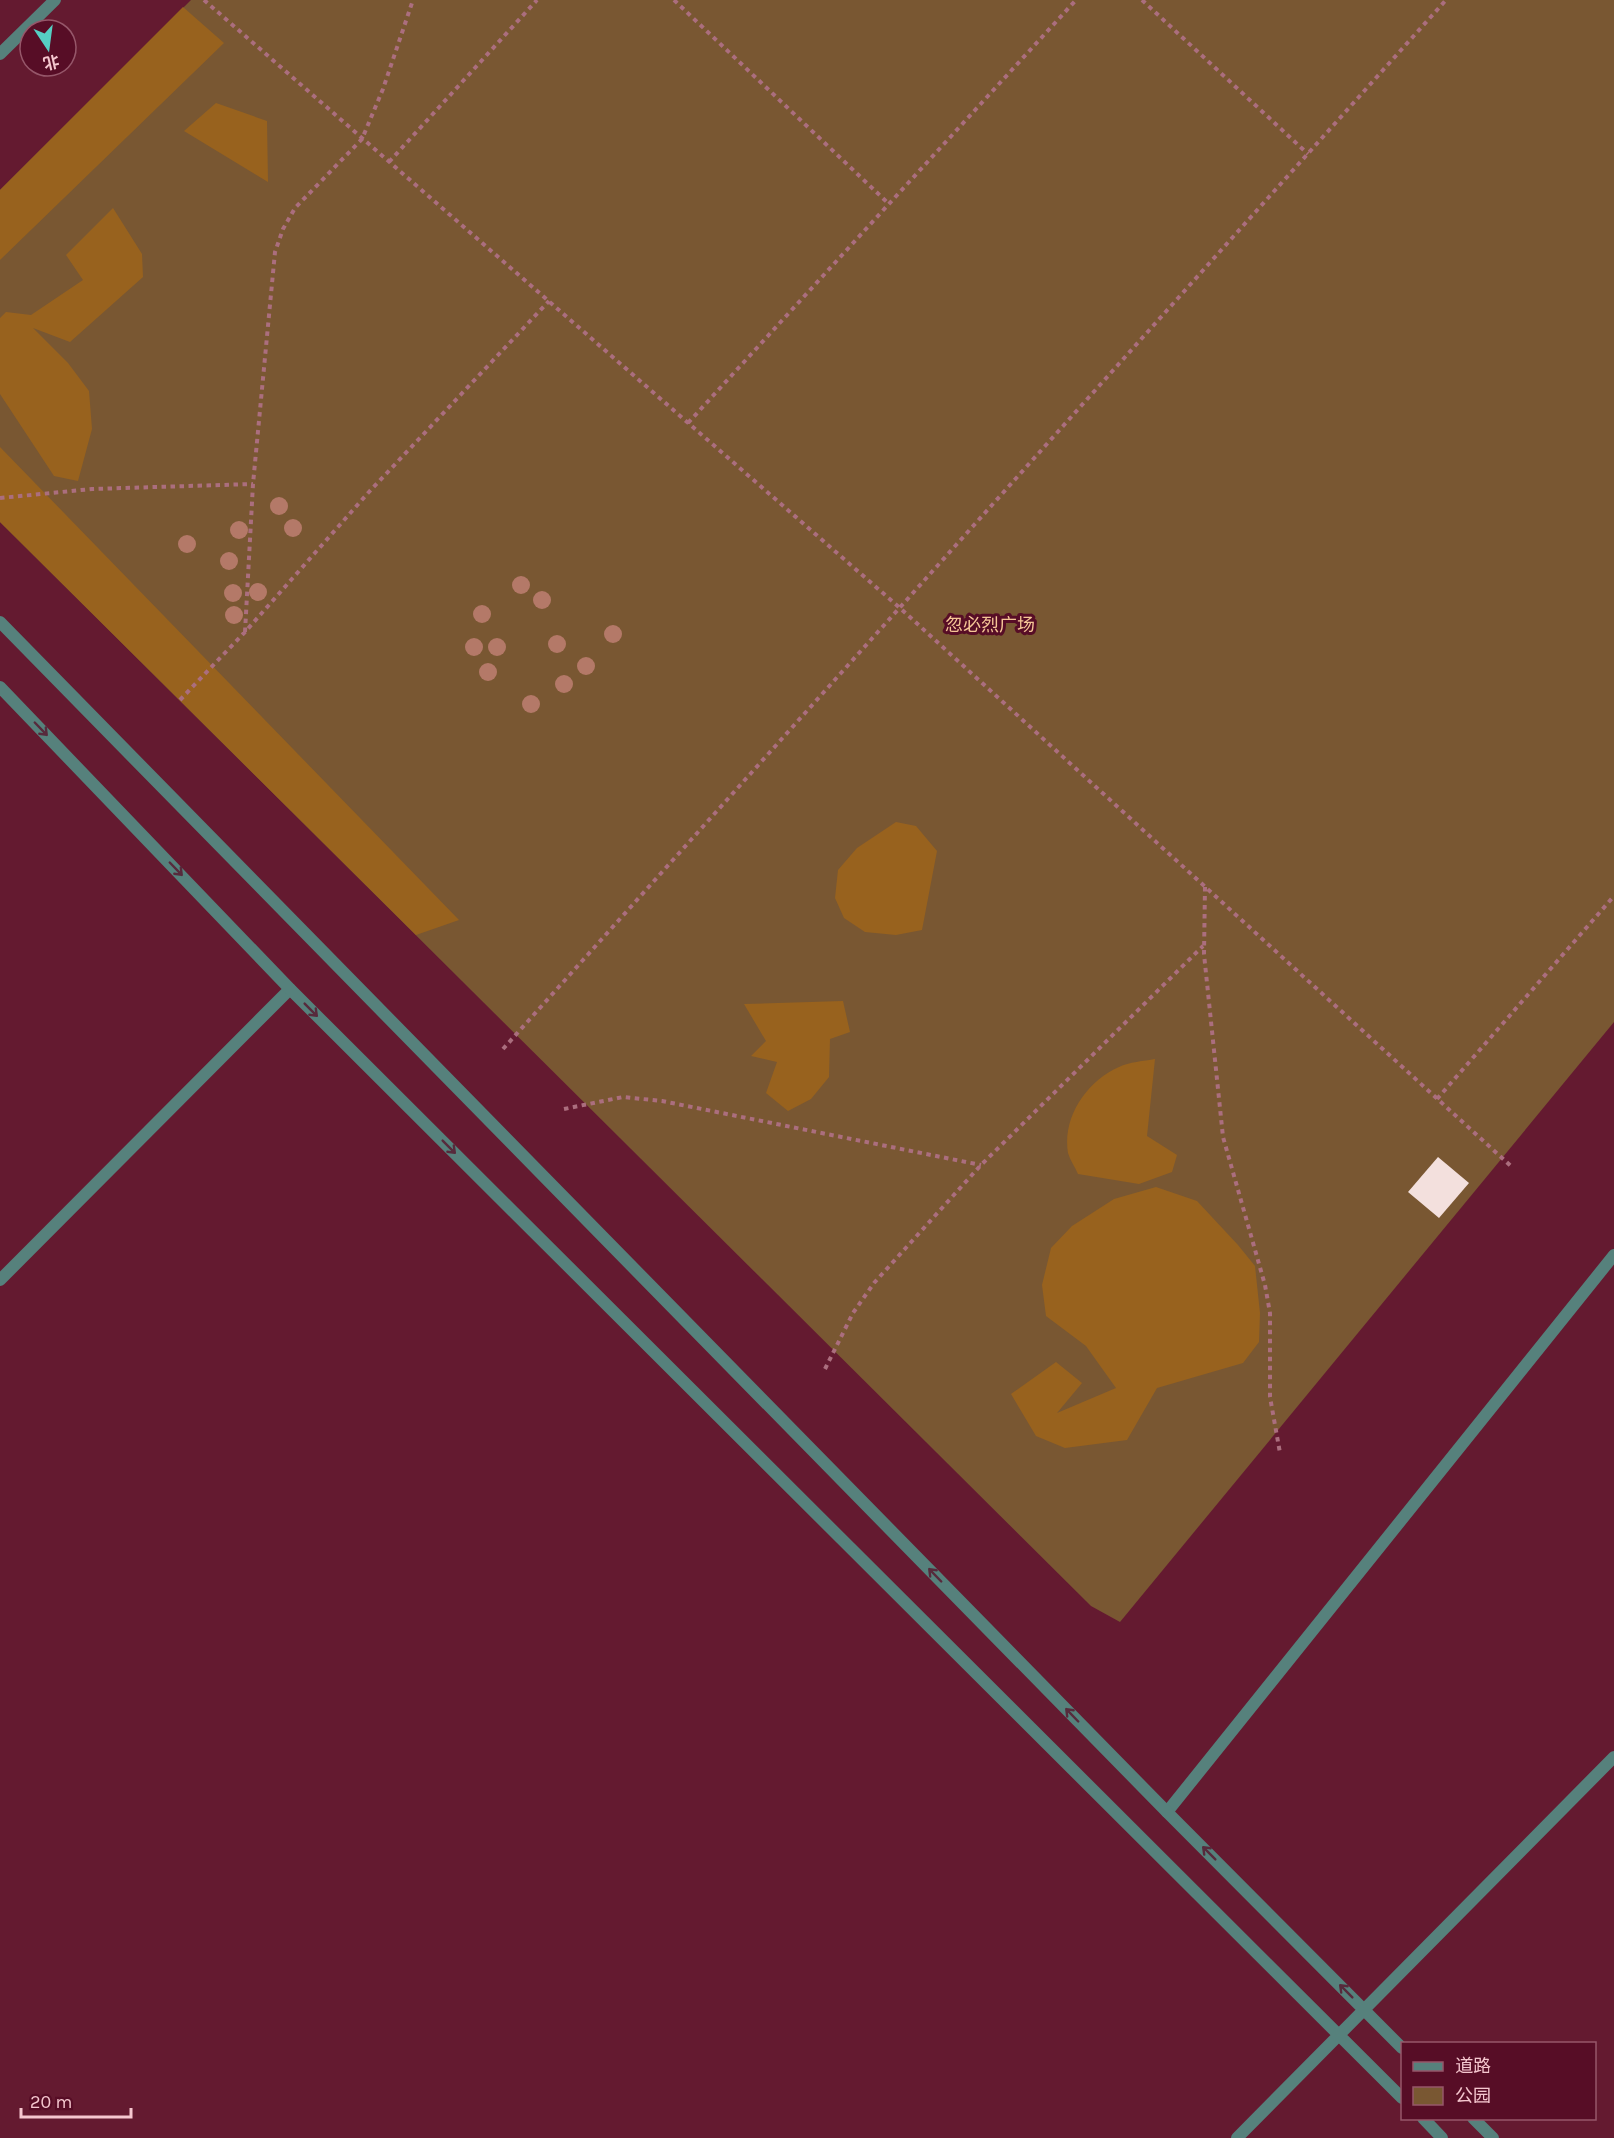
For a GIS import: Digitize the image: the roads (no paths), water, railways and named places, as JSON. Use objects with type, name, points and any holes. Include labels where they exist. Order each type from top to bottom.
[{"type":"street","points":[[0,54],[55,0]]},
{"type":"street","points":[[0,622],[1167,1812],[1401,2047]]},
{"type":"street","points":[[0,687],[290,989],[1401,2097]]},
{"type":"street","points":[[0,1280],[290,989]]},
{"type":"street","points":[[1167,1812],[1614,1255]]},
{"type":"street","points":[[1236,2138],[1340,2036],[1614,1757]]},
{"type":"street","points":[[1425,2120],[1442,2138]]},
{"type":"street","points":[[1475,2120],[1493,2138]]},
{"type":"park label","name":"忽必烈广场","points":[[990,625]]}]
